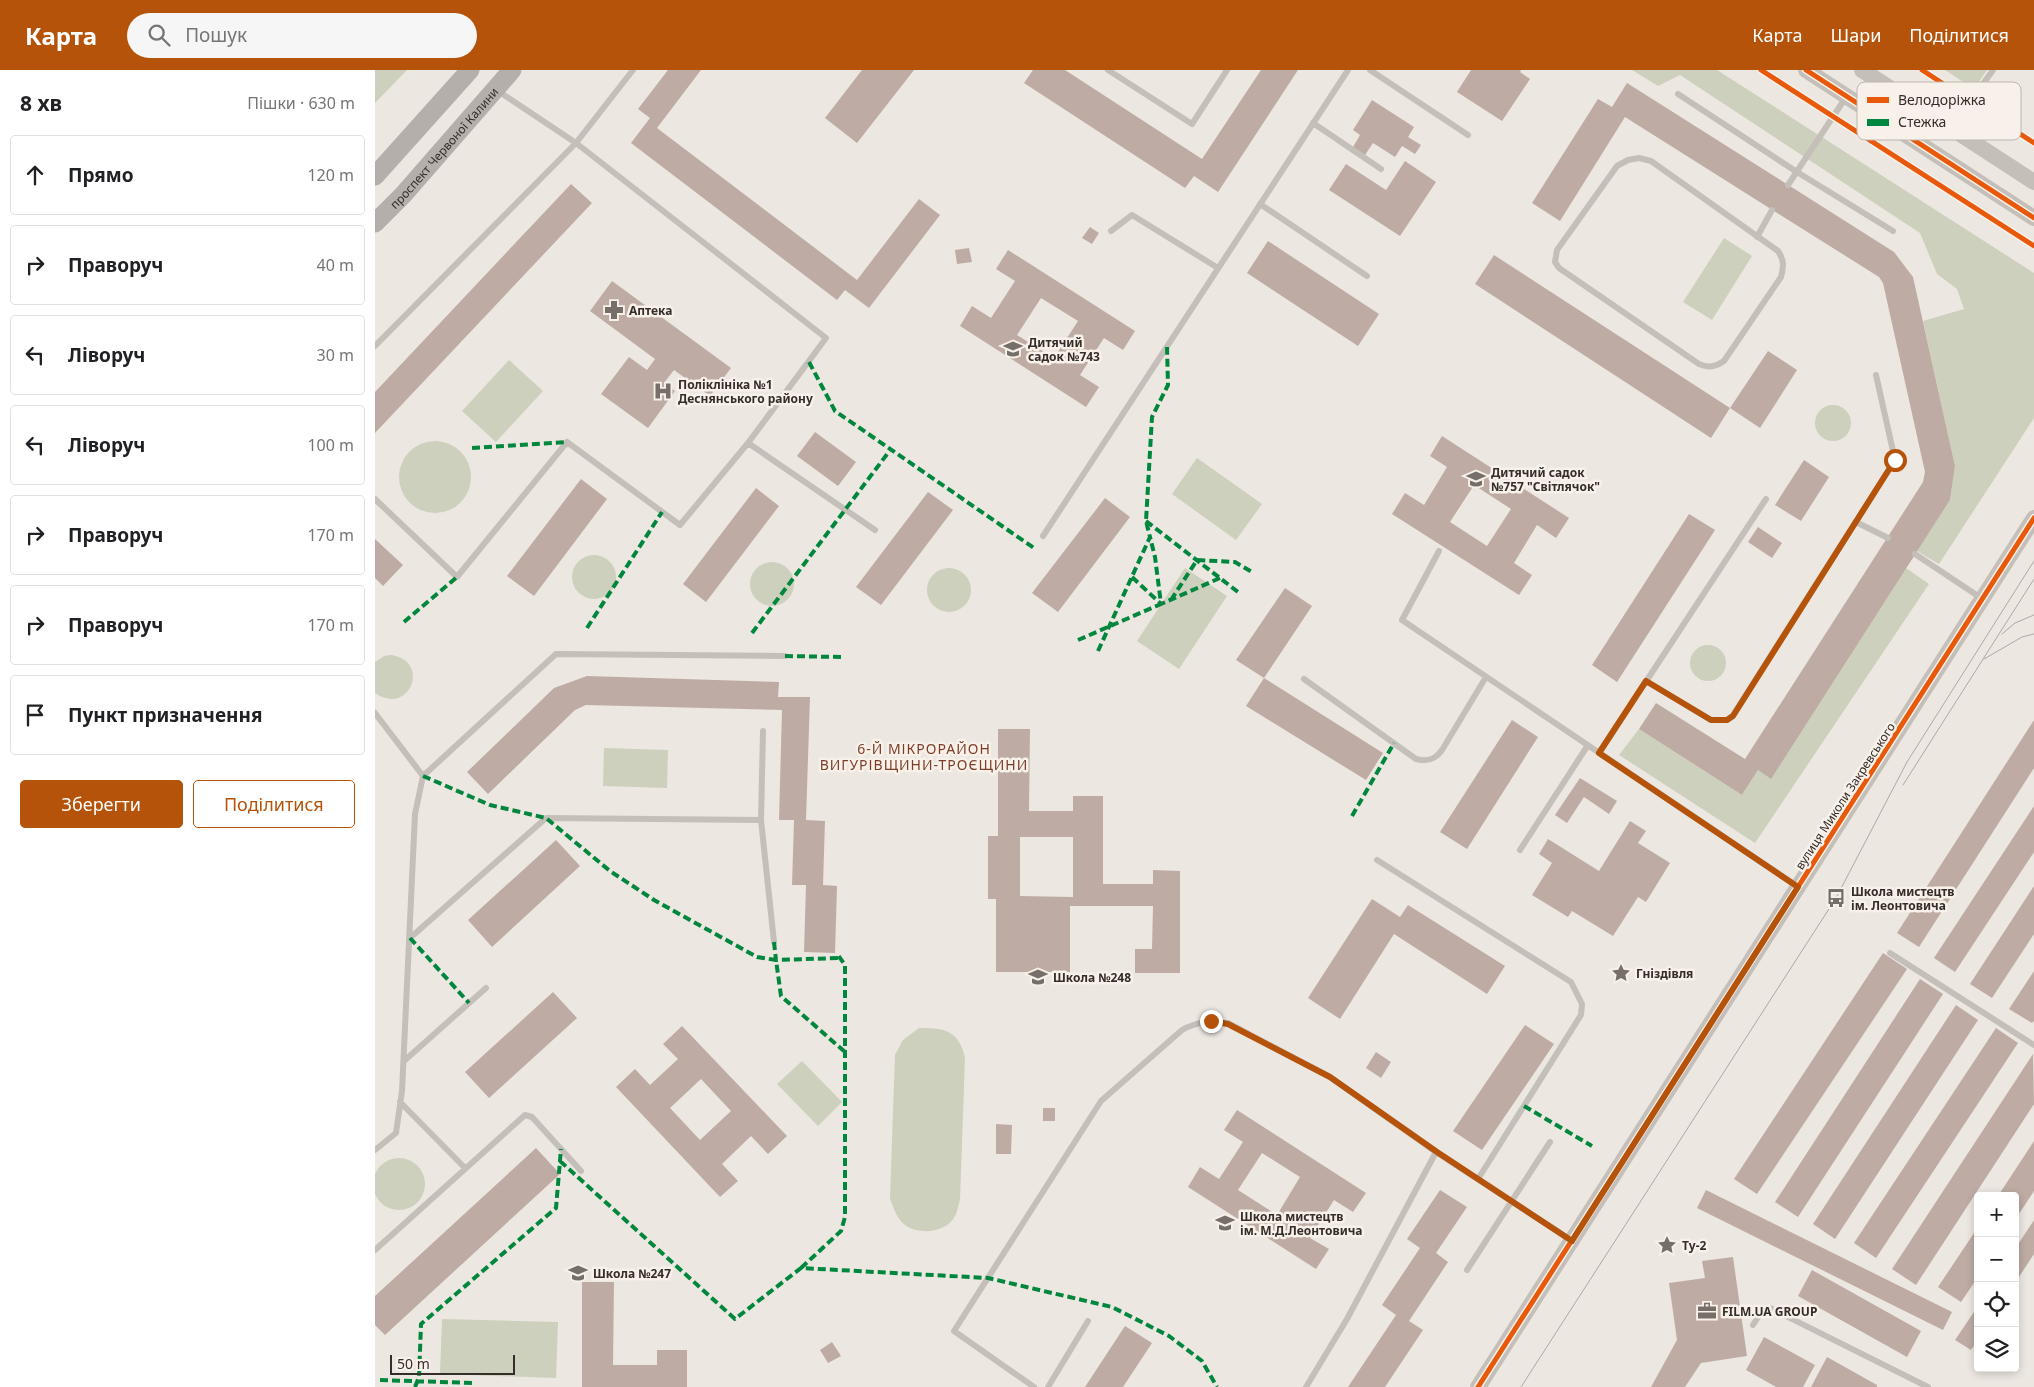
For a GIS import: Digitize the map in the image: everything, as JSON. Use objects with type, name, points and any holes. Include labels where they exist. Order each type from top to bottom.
[{"type":"main road","points":[[375,176],[470,70]]},
{"type":"main road","name":"проспект Червоної Калини","points":[[375,223],[403,195],[512,70]]},
{"type":"street","points":[[1806,70],[1857,103]]},
{"type":"street","points":[[1862,70],[1880,82]]},
{"type":"street","points":[[1914,140],[2034,218]]},
{"type":"street","points":[[1969,140],[2034,182]]},
{"type":"street","name":"вулиця Миколи Закревського","points":[[1478,1387],[2034,518]]},
{"type":"lane","points":[[375,346],[577,143],[633,70]]},
{"type":"lane","points":[[1108,70],[1192,124],[1227,70]]},
{"type":"lane","points":[[1043,536],[1347,70]]},
{"type":"lane","points":[[1370,70],[1468,135]]},
{"type":"lane","points":[[1984,82],[1993,70]]},
{"type":"lane","points":[[375,500],[457,577],[567,442],[680,525],[748,443],[826,338],[577,143],[495,89]]},
{"type":"lane","points":[[1678,94],[1797,172],[1893,231]]},
{"type":"lane","points":[[1788,185],[1846,96]]},
{"type":"lane","points":[[1313,123],[1381,169]]},
{"type":"lane","points":[[1639,158],[1651,161],[1757,237],[1778,251],[1783,259],[1784,268],[1781,277],[1724,361],[1716,366],[1708,367],[1699,364],[1559,268],[1555,262],[1557,250],[1617,166],[1628,160],[1639,158]]},
{"type":"lane","points":[[1260,204],[1367,276]]},
{"type":"lane","points":[[1757,237],[1772,210]]},
{"type":"lane","points":[[1111,231],[1133,215],[1218,268]]},
{"type":"lane","points":[[1646,681],[1711,720],[1727,720],[1733,716],[1895,460],[1876,375]]},
{"type":"lane","points":[[748,443],[875,530]]},
{"type":"lane","points":[[1599,753],[1766,499]]},
{"type":"lane","points":[[1856,522],[1888,538]]},
{"type":"lane","points":[[1439,551],[1402,620],[1798,887]]},
{"type":"lane","points":[[1915,554],[1982,599]]},
{"type":"lane","points":[[375,1150],[396,1133],[401,1102],[415,814],[423,776],[556,654],[785,656]]},
{"type":"lane","points":[[1304,679],[1416,759],[1427,761],[1438,756],[1486,676]]},
{"type":"lane","points":[[375,713],[423,776]]},
{"type":"lane","points":[[763,731],[761,820],[774,942]]},
{"type":"lane","points":[[1520,850],[1588,745]]},
{"type":"lane","points":[[410,938],[546,818],[761,820]]},
{"type":"lane","points":[[1377,860],[1571,982],[1582,1004],[1581,1015],[1477,1179]]},
{"type":"lane","points":[[1890,953],[2034,1045]]},
{"type":"lane","points":[[404,1061],[486,988]]},
{"type":"lane","points":[[1034,1387],[954,1332],[1101,1102],[1182,1030],[1195,1023],[1211,1021],[1228,1024],[1330,1077],[1437,1152],[1572,1241]]},
{"type":"lane","points":[[401,1102],[465,1168]]},
{"type":"lane","points":[[376,1247],[519,1119],[528,1115],[581,1170]]},
{"type":"lane","points":[[1467,1270],[1550,1142]]},
{"type":"lane","points":[[1306,1387],[1347,1320],[1437,1152]]},
{"type":"lane","points":[[1753,1325],[1762,1311],[1770,1308],[1928,1387]]},
{"type":"lane","points":[[1048,1387],[1088,1322]]},
{"type":"green space","points":[[375,70],[407,70],[375,103]]},
{"type":"green space","points":[[1632,70],[1717,70],[2034,273],[2034,418],[1939,564],[1917,551],[1950,500],[1955,466],[1923,321],[1964,309],[1957,289],[1937,274],[1920,233],[1680,75],[1658,86]]},
{"type":"green space","points":[[1945,70],[1987,70],[1979,82],[1963,82]]},
{"type":"green space","points":[[1724,238],[1752,256],[1712,320],[1683,302]]},
{"type":"green space","points":[[509,360],[543,391],[496,442],[462,411]]},
{"type":"green space","points":[[1833,405],[1840,406],[1846,410],[1850,416],[1850,430],[1846,436],[1840,440],[1833,441],[1826,440],[1820,436],[1816,430],[1815,423],[1816,416],[1820,410],[1826,406]]},
{"type":"green space","points":[[435,441],[455,447],[465,457],[471,477],[465,497],[455,507],[435,513],[415,507],[405,497],[399,477],[405,457],[415,447]]},
{"type":"green space","points":[[1197,458],[1262,504],[1236,540],[1172,494]]},
{"type":"green space","points":[[590,555],[598,555],[610,561],[616,577],[610,593],[598,599],[590,599],[578,593],[572,581],[572,573],[578,561]]},
{"type":"green space","points":[[768,562],[776,562],[788,568],[794,584],[788,600],[776,606],[768,606],[756,600],[750,588],[750,580],[756,568]]},
{"type":"green space","points":[[945,568],[953,568],[965,574],[971,590],[965,606],[953,612],[945,612],[933,606],[927,594],[927,586],[933,574]]},
{"type":"green space","points":[[1185,568],[1227,596],[1179,669],[1137,641]]},
{"type":"green space","points":[[1906,568],[1929,584],[1755,843],[1619,755],[1639,729],[1742,795],[1758,770],[1770,778]]},
{"type":"green space","points":[[1708,645],[1715,646],[1721,650],[1725,656],[1725,670],[1721,676],[1715,680],[1708,681],[1701,680],[1695,676],[1691,670],[1690,663],[1691,656],[1695,650],[1701,646]]},
{"type":"green space","points":[[391,655],[403,659],[411,667],[413,676],[411,685],[406,693],[398,698],[387,699],[375,693],[375,662],[384,656]]},
{"type":"green space","points":[[604,748],[668,750],[667,788],[603,786]]},
{"type":"green space","points":[[919,1028],[949,1032],[959,1041],[965,1057],[960,1200],[956,1214],[951,1221],[946,1226],[933,1231],[918,1230],[905,1225],[896,1213],[890,1198],[895,1055],[903,1040]]},
{"type":"green space","points":[[802,1061],[842,1102],[818,1126],[777,1084]]},
{"type":"green space","points":[[399,1158],[409,1160],[417,1166],[423,1174],[425,1184],[423,1194],[417,1202],[409,1208],[399,1210],[389,1208],[381,1202],[375,1194],[373,1184],[375,1174],[381,1166],[389,1160]]},
{"type":"green space","points":[[442,1319],[558,1322],[556,1378],[440,1374]]},
{"type":"building","points":[[668,70],[701,70],[657,128],[857,280],[919,199],[940,215],[869,308],[845,290],[837,300],[631,143],[650,118],[638,109]]},
{"type":"building","points":[[862,70],[914,70],[857,143],[825,118]]},
{"type":"building","points":[[1033,70],[1065,70],[1202,159],[1261,70],[1298,70],[1218,192],[1194,176],[1185,188],[1024,83]]},
{"type":"building","points":[[1471,70],[1521,70],[1520,72],[1530,79],[1502,121],[1457,92]]},
{"type":"building","points":[[1627,83],[1894,252],[1913,277],[1955,466],[1950,500],[1771,779],[1758,770],[1742,795],[1639,729],[1656,703],[1745,759],[1923,482],[1925,472],[1883,283],[1879,277],[1625,117],[1560,221],[1532,203],[1598,99],[1612,107]]},
{"type":"building","points":[[1372,100],[1414,127],[1408,137],[1421,145],[1415,154],[1402,146],[1395,157],[1373,143],[1365,155],[1353,147],[1360,135],[1353,130]]},
{"type":"building","points":[[1405,161],[1436,182],[1400,236],[1329,190],[1346,164],[1386,190]]},
{"type":"building","points":[[571,184],[592,203],[375,433],[375,392]]},
{"type":"building","points":[[1090,227],[1099,233],[1092,244],[1082,238]]},
{"type":"building","points":[[1268,241],[1379,314],[1358,346],[1247,273]]},
{"type":"building","points":[[969,248],[972,262],[957,264],[955,250]]},
{"type":"building","points":[[1008,250],[1135,331],[1123,350],[1104,338],[1080,375],[1099,387],[1086,407],[960,326],[972,306],[991,318],[1015,281],[996,269]],"holes":[[[1041,298],[1078,321],[1054,358],[1017,335]]]},
{"type":"building","points":[[1494,255],[1730,408],[1711,438],[1475,284]]},
{"type":"building","points":[[612,281],[731,368],[710,396],[674,370],[664,383],[675,391],[648,428],[601,394],[629,357],[647,370],[655,359],[590,311]]},
{"type":"building","points":[[1768,351],[1797,370],[1760,428],[1730,408]]},
{"type":"building","points":[[815,432],[856,462],[838,486],[797,456]]},
{"type":"building","points":[[1442,436],[1569,518],[1556,538],[1537,525],[1514,563],[1532,575],[1519,595],[1392,514],[1405,493],[1424,505],[1447,467],[1430,456]],"holes":[[[1474,485],[1511,509],[1487,546],[1450,522]]]},
{"type":"building","points":[[1804,460],[1829,477],[1801,521],[1775,505]]},
{"type":"building","points":[[581,479],[607,499],[534,596],[507,576]]},
{"type":"building","points":[[756,488],[779,506],[706,602],[683,584]]},
{"type":"building","points":[[928,492],[953,510],[881,605],[856,587]]},
{"type":"building","points":[[1105,498],[1130,517],[1058,612],[1032,593]]},
{"type":"building","points":[[1689,514],[1715,530],[1617,682],[1592,665]]},
{"type":"building","points":[[1758,527],[1782,543],[1772,558],[1748,542]]},
{"type":"building","points":[[375,539],[403,565],[383,586],[375,578]]},
{"type":"building","points":[[1285,588],[1312,606],[1264,678],[1236,660]]},
{"type":"building","points":[[587,676],[779,682],[778,697],[810,697],[806,820],[825,821],[823,885],[837,886],[835,953],[804,952],[806,885],[792,885],[794,820],[779,820],[782,710],[586,705],[575,710],[488,794],[467,772],[554,688]]},
{"type":"building","points":[[1264,678],[1383,753],[1366,780],[1246,706]]},
{"type":"building","points":[[1512,720],[1538,737],[1467,849],[1440,832]]},
{"type":"building","points":[[2034,720],[2034,768],[1919,947],[1897,933]]},
{"type":"building","points":[[998,729],[1030,729],[1029,811],[1073,811],[1073,796],[1103,796],[1103,884],[1153,884],[1153,870],[1180,871],[1180,973],[1135,973],[1135,949],[1152,949],[1153,906],[1070,906],[1070,972],[996,972],[996,899],[988,899],[988,836],[998,836]],"holes":[[[1020,837],[1073,837],[1073,897],[1020,896]]]},
{"type":"building","points":[[1580,778],[1617,801],[1609,814],[1584,797],[1567,823],[1555,815]]},
{"type":"building","points":[[2034,806],[2034,852],[1955,972],[1934,958]]},
{"type":"building","points":[[1630,821],[1646,831],[1638,843],[1670,863],[1646,902],[1638,897],[1613,936],[1572,911],[1568,917],[1532,895],[1552,863],[1539,854],[1548,839],[1599,871]]},
{"type":"building","points":[[556,840],[580,866],[492,947],[468,920]]},
{"type":"building","points":[[2034,886],[2034,934],[1992,998],[1970,984]]},
{"type":"building","points":[[1372,899],[1400,917],[1408,905],[1505,966],[1487,994],[1394,934],[1340,1019],[1308,998]]},
{"type":"building","points":[[1883,953],[1907,969],[1757,1194],[1734,1179]]},
{"type":"building","points":[[2034,971],[2034,1021],[2032,1023],[2009,1009]]},
{"type":"building","points":[[1920,979],[1943,994],[1798,1217],[1775,1202]]},
{"type":"building","points":[[553,992],[577,1018],[489,1098],[465,1072]]},
{"type":"building","points":[[1956,1005],[1978,1020],[1835,1239],[1813,1224]]},
{"type":"building","points":[[1525,1025],[1554,1044],[1482,1150],[1453,1131]]},
{"type":"building","points":[[682,1026],[787,1136],[768,1154],[751,1136],[722,1164],[738,1181],[720,1197],[616,1087],[635,1069],[650,1085],[678,1059],[663,1044]],"holes":[[[701,1079],[731,1111],[700,1140],[670,1108]]]},
{"type":"building","points":[[1996,1028],[2018,1043],[1876,1258],[1854,1243]]},
{"type":"building","points":[[1376,1052],[1391,1062],[1381,1078],[1366,1068]]},
{"type":"building","points":[[2033,1054],[2034,1104],[1977,1192],[1974,1192],[1974,1196],[1916,1285],[1892,1269]]},
{"type":"building","points":[[1043,1108],[1055,1108],[1055,1121],[1043,1121]]},
{"type":"building","points":[[1237,1110],[1366,1193],[1353,1212],[1334,1200],[1310,1238],[1329,1249],[1316,1269],[1188,1187],[1200,1167],[1219,1179],[1243,1142],[1224,1130]],"holes":[[[1262,1153],[1300,1177],[1277,1215],[1238,1190]]]},
{"type":"building","points":[[996,1124],[1012,1125],[1011,1154],[996,1154]]},
{"type":"building","points":[[2034,1141],[2034,1191],[2019,1214],[2019,1192],[2001,1192]]},
{"type":"building","points":[[536,1148],[560,1174],[385,1335],[375,1325],[375,1296]]},
{"type":"building","points":[[1440,1190],[1467,1207],[1436,1253],[1448,1262],[1409,1321],[1423,1330],[1385,1387],[1348,1387],[1396,1315],[1382,1305],[1420,1248],[1407,1239]]},
{"type":"building","points":[[1706,1190],[1952,1312],[1943,1330],[1697,1208]]},
{"type":"building","points":[[2034,1220],[2034,1254],[2019,1277],[2019,1243]]},
{"type":"building","points":[[1974,1233],[1974,1283],[1961,1302],[1938,1287]]},
{"type":"building","name":"FILM.UA GROUP","points":[[1733,1257],[1747,1356],[1701,1363],[1685,1387],[1651,1387],[1677,1340],[1669,1283],[1705,1278],[1702,1261]]},
{"type":"building","points":[[1812,1270],[1921,1331],[1907,1357],[1798,1296]]},
{"type":"building","points":[[582,1282],[614,1282],[613,1365],[657,1365],[657,1350],[687,1350],[687,1387],[582,1387]]},
{"type":"building","points":[[1974,1312],[1974,1346],[1971,1350],[1955,1340]]},
{"type":"building","points":[[1125,1326],[1152,1343],[1123,1387],[1085,1387]]},
{"type":"building","points":[[1764,1337],[1815,1365],[1803,1387],[1776,1387],[1746,1370]]},
{"type":"building","points":[[832,1342],[841,1356],[828,1363],[820,1350]]},
{"type":"building","points":[[1827,1357],[1877,1385],[1877,1387],[1811,1387]]},
{"type":"tram line","points":[[1521,1387],[1836,898],[1907,762],[2034,561]]},
{"type":"tram line","points":[[1903,785],[2034,579]]},
{"type":"tram line","points":[[2002,634],[2015,623],[2034,615]]},
{"type":"tram line","points":[[1984,659],[2022,637],[2034,634]]},
{"type":"marked path","points":[[1098,651],[1150,537],[1146,521],[1152,417],[1168,385],[1167,347]]},
{"type":"marked path","points":[[809,362],[835,411],[1034,548]]},
{"type":"marked path","points":[[472,448],[567,442]]},
{"type":"marked path","points":[[752,633],[891,449]]},
{"type":"marked path","points":[[587,628],[662,512]]},
{"type":"marked path","points":[[1146,521],[1238,592]]},
{"type":"marked path","points":[[1078,640],[1161,604],[1155,557],[1150,537]]},
{"type":"marked path","points":[[1171,600],[1197,560],[1235,562],[1252,572]]},
{"type":"marked path","points":[[404,622],[457,577]]},
{"type":"marked path","points":[[1132,577],[1161,604],[1220,578]]},
{"type":"marked path","points":[[785,656],[842,657]]},
{"type":"marked path","points":[[1352,816],[1394,743]]},
{"type":"marked path","points":[[423,776],[490,805],[546,818],[610,871],[654,900],[757,957],[776,960],[781,996],[845,1052]]},
{"type":"marked path","points":[[410,938],[469,1003]]},
{"type":"marked path","points":[[774,942],[776,960],[838,958]]},
{"type":"marked path","points":[[801,1268],[841,1231],[845,1217],[845,965],[838,955]]},
{"type":"marked path","points":[[1524,1106],[1592,1146]]},
{"type":"marked path","points":[[415,1387],[419,1377],[421,1324],[556,1208],[561,1149]]},
{"type":"marked path","points":[[560,1161],[735,1319],[801,1268],[988,1278],[1112,1307],[1169,1336],[1202,1361],[1217,1387]]},
{"type":"marked path","points":[[380,1380],[475,1383]]},
{"type":"cycle path","points":[[1761,70],[1857,132]]},
{"type":"cycle path","points":[[1806,70],[1857,103]]},
{"type":"cycle path","points":[[1922,70],[1940,82]]},
{"type":"cycle path","points":[[2021,135],[2034,143]]},
{"type":"cycle path","points":[[1870,140],[2034,246]]},
{"type":"cycle path","points":[[1914,140],[2034,218]]},
{"type":"cycle path","points":[[1478,1387],[2034,518]]},
{"type":"place","name":"Аптека","points":[[614,310]]},
{"type":"place","name":"Дитячий садок №743","points":[[1013,349]]},
{"type":"place","name":"Поліклініка №1 Деснянського району","points":[[663,391]]},
{"type":"place","name":"Дитячий садок №757 \"Світлячок\"","points":[[1476,479]]},
{"type":"place","name":"Школа мистецтв ім. Леонтовича","points":[[1836,898]]},
{"type":"place","name":"Гніздівля","points":[[1621,973]]},
{"type":"place","name":"Школа №248","points":[[1038,977]]},
{"type":"place","name":"Школа мистецтв ім. М.Д.Леонтовича","points":[[1225,1223]]},
{"type":"place","name":"Ту-2","points":[[1667,1245]]},
{"type":"place","name":"Школа №247","points":[[578,1273]]},
{"type":"place","name":"FILM.UA GROUP","points":[[1707,1311]]},
{"type":"district","name":"6-Й МІКРОРАЙОН ВИГУРІВЩИНИ-ТРОЄЩИНИ","points":[[924,756]]},
{"type":"route","points":[[1211,1021],[1228,1024],[1330,1077],[1437,1152],[1572,1241],[1798,887],[1599,753],[1646,681],[1711,720],[1727,720],[1733,716],[1895,460]]}]
